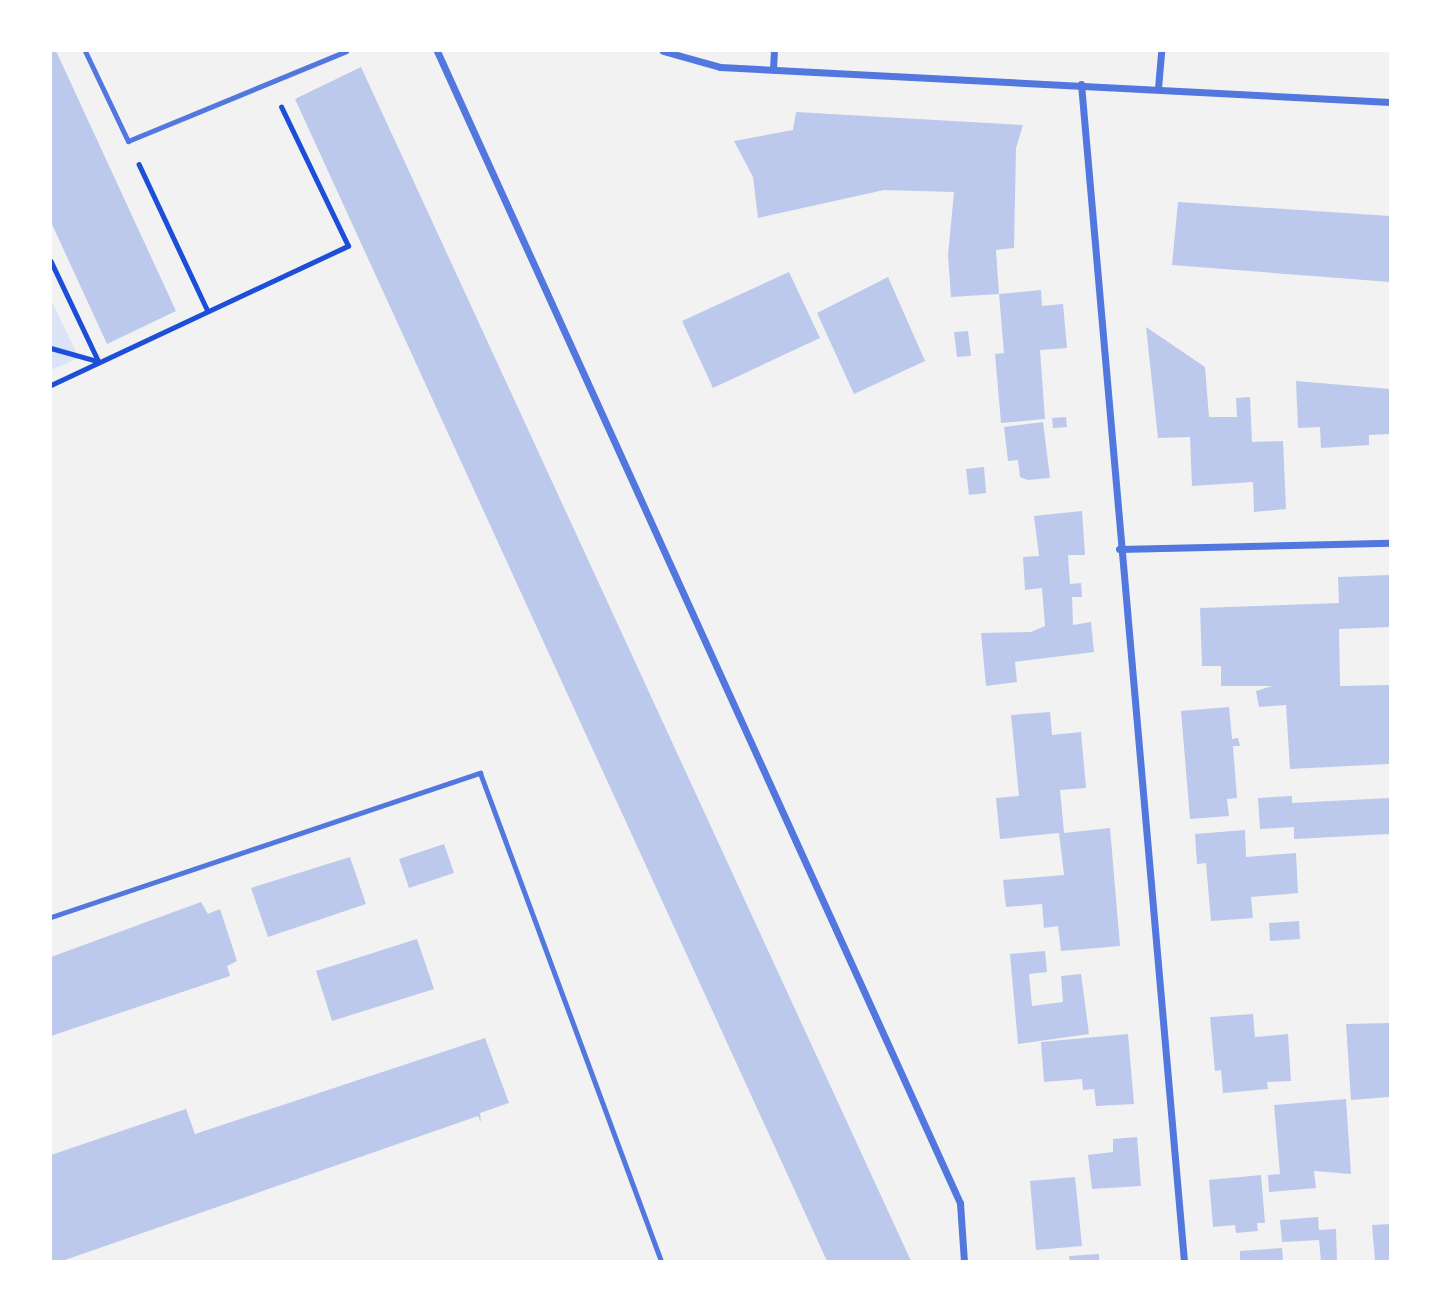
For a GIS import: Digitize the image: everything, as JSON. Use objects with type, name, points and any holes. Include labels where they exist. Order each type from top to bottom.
[{"type":"street","points":[[437,51],[960,1203],[964,1261]]},
{"type":"street","points":[[663,51],[720,67],[1390,102]]},
{"type":"street","points":[[773,69],[774,51]]},
{"type":"street","points":[[1158,88],[1161,51]]},
{"type":"street","points":[[1081,84],[1119,549],[1184,1261]]},
{"type":"street","points":[[1119,549],[1390,543]]},
{"type":"lane","points":[[85,51],[128,141],[345,51]]},
{"type":"lane","points":[[51,917],[480,773],[661,1261]]},
{"type":"path","points":[[51,384],[348,246],[269,82]]},
{"type":"path","points":[[128,141],[208,311]]},
{"type":"path","points":[[51,261],[99,362]]},
{"type":"path","points":[[51,348],[99,362]]},
{"type":"shaded area","points":[[51,300],[79,358],[51,370]]},
{"type":"building","points":[[51,51],[56,51],[176,311],[107,344],[51,222]]},
{"type":"building","points":[[361,67],[911,1261],[827,1261],[295,99]]},
{"type":"building","points":[[796,112],[1023,125],[1016,148],[1014,248],[996,250],[999,294],[951,297],[948,255],[954,192],[884,190],[758,218],[753,177],[734,141],[793,130]]},
{"type":"building","points":[[1178,202],[1390,216],[1390,282],[1172,265]]},
{"type":"building","points":[[789,272],[820,338],[713,388],[682,321]]},
{"type":"building","points":[[888,277],[925,361],[854,394],[817,313]]},
{"type":"building","points":[[1041,290],[1042,306],[1063,304],[1067,348],[1040,350],[1045,419],[1001,423],[995,354],[1004,353],[999,294]]},
{"type":"building","points":[[1146,327],[1205,367],[1209,417],[1237,417],[1236,398],[1250,397],[1252,442],[1283,441],[1286,509],[1254,512],[1253,482],[1192,486],[1190,437],[1158,438]]},
{"type":"building","points":[[968,331],[971,356],[957,357],[954,332]]},
{"type":"building","points":[[1296,381],[1390,389],[1390,434],[1369,435],[1369,445],[1321,448],[1320,427],[1298,428]]},
{"type":"building","points":[[1066,417],[1067,427],[1053,428],[1052,418]]},
{"type":"building","points":[[1043,422],[1050,478],[1028,480],[1020,477],[1018,460],[1008,461],[1004,427]]},
{"type":"building","points":[[984,467],[986,493],[969,495],[966,469]]},
{"type":"building","points":[[1082,511],[1085,555],[1068,555],[1070,584],[1081,583],[1082,597],[1072,597],[1073,625],[1091,622],[1094,652],[1015,662],[1017,682],[986,686],[981,633],[1031,632],[1045,626],[1042,588],[1025,590],[1023,557],[1039,556],[1034,516]]},
{"type":"building","points":[[1390,575],[1390,627],[1339,629],[1340,686],[1390,685],[1389,764],[1290,769],[1286,705],[1259,707],[1256,691],[1272,686],[1221,686],[1221,666],[1202,666],[1200,608],[1339,603],[1338,577]]},
{"type":"building","points":[[1229,707],[1232,739],[1238,738],[1240,746],[1233,746],[1237,798],[1227,799],[1229,816],[1190,819],[1181,711]]},
{"type":"building","points":[[1050,712],[1052,735],[1081,732],[1086,788],[1060,790],[1064,833],[1110,828],[1120,946],[1061,951],[1058,926],[1044,928],[1042,904],[1006,907],[1003,880],[1064,875],[1059,833],[1000,839],[996,798],[1019,796],[1011,715]]},
{"type":"building","points":[[1292,796],[1292,803],[1390,798],[1390,834],[1294,839],[1294,827],[1260,829],[1258,798]]},
{"type":"building","points":[[1245,830],[1246,857],[1296,853],[1298,893],[1251,897],[1253,918],[1211,921],[1206,863],[1197,864],[1195,834]]},
{"type":"building","points":[[444,844],[454,873],[409,888],[399,859]]},
{"type":"building","points":[[350,857],[366,904],[268,937],[251,888]]},
{"type":"building","points":[[201,902],[208,914],[220,909],[237,961],[227,966],[230,976],[51,1036],[51,957]]},
{"type":"building","points":[[1299,921],[1300,939],[1270,941],[1269,923]]},
{"type":"building","points":[[417,939],[434,989],[332,1021],[316,971]]},
{"type":"building","points":[[1045,951],[1047,972],[1029,974],[1032,1006],[1063,1002],[1061,976],[1081,974],[1089,1034],[1018,1044],[1010,954]]},
{"type":"building","points":[[1253,1014],[1255,1037],[1288,1034],[1291,1081],[1267,1082],[1268,1089],[1223,1093],[1221,1070],[1215,1071],[1210,1017]]},
{"type":"building","points":[[1390,1023],[1390,1097],[1351,1100],[1346,1024]]},
{"type":"building","points":[[1128,1034],[1134,1104],[1096,1106],[1094,1089],[1083,1090],[1082,1079],[1044,1082],[1041,1042]]},
{"type":"building","points":[[485,1038],[509,1103],[480,1113],[481,1122],[478,1116],[65,1260],[51,1261],[51,1155],[186,1109],[195,1134]]},
{"type":"building","points":[[1346,1099],[1351,1174],[1314,1171],[1316,1188],[1269,1192],[1268,1175],[1280,1174],[1274,1105]]},
{"type":"building","points":[[1137,1137],[1141,1186],[1092,1189],[1088,1155],[1113,1152],[1113,1139]]},
{"type":"building","points":[[1261,1175],[1265,1223],[1257,1223],[1258,1231],[1236,1233],[1235,1225],[1213,1227],[1209,1180]]},
{"type":"building","points":[[1075,1177],[1082,1246],[1036,1250],[1030,1181]]},
{"type":"building","points":[[1318,1217],[1319,1230],[1336,1229],[1337,1261],[1321,1261],[1319,1240],[1282,1242],[1280,1220]]},
{"type":"building","points":[[1390,1224],[1390,1260],[1375,1261],[1372,1225]]},
{"type":"building","points":[[1282,1248],[1283,1261],[1240,1261],[1240,1251]]},
{"type":"building","points":[[1099,1254],[1099,1261],[1070,1261],[1069,1256]]}]
